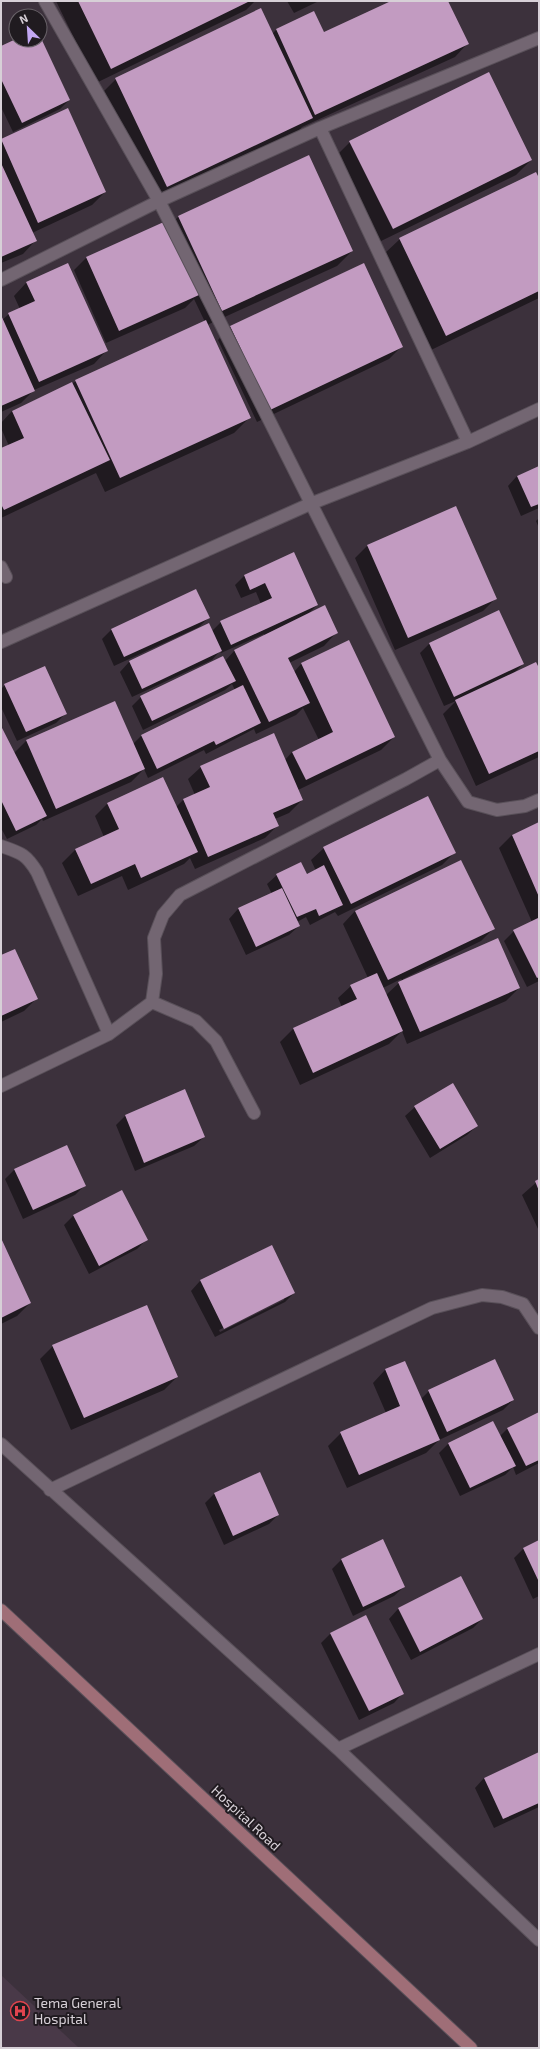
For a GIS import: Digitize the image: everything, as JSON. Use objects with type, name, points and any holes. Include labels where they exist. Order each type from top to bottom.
[{"type":"main road","name":"Hospital Road","points":[[1,1610],[471,2048]]},
{"type":"street","points":[[45,1],[159,201],[440,760],[468,802],[497,810],[525,806],[539,800]]},
{"type":"street","points":[[1,280],[159,201],[320,128],[539,38]]},
{"type":"street","points":[[320,128],[468,442]]},
{"type":"street","points":[[1,642],[310,504],[468,442],[539,408]]},
{"type":"street","points":[[1,1086],[109,1034],[152,1002],[156,974],[154,938],[163,915],[180,895],[399,783],[440,760]]},
{"type":"street","points":[[1,846],[19,853],[29,859],[37,872],[109,1034]]},
{"type":"street","points":[[152,1002],[196,1021],[216,1041],[254,1112]]},
{"type":"street","points":[[50,1490],[432,1308],[482,1295],[502,1297],[523,1304],[539,1328]]},
{"type":"street","points":[[1,1444],[50,1490],[338,1749],[539,1940]]},
{"type":"street","points":[[338,1749],[539,1654]]},
{"type":"shaded area","name":"Tema General Hospital","points":[[1,1975],[79,2048],[1,2048]]},
{"type":"building","points":[[78,1],[250,1],[111,69]]},
{"type":"building","points":[[391,1],[448,1],[469,44],[315,115],[276,29],[314,11],[324,32]]},
{"type":"building","points":[[261,8],[313,118],[167,187],[115,78]]},
{"type":"building","points":[[8,43],[8,48],[46,48],[70,100],[22,123],[1,79],[1,46]]},
{"type":"building","points":[[489,72],[532,160],[393,229],[349,141]]},
{"type":"building","points":[[68,108],[106,192],[38,223],[1,139]]},
{"type":"building","points":[[309,155],[353,251],[222,311],[178,216]]},
{"type":"building","points":[[1,163],[37,241],[1,257]]},
{"type":"building","points":[[536,172],[539,178],[539,291],[446,336],[399,238]]},
{"type":"building","points":[[166,221],[199,295],[119,331],[86,257]]},
{"type":"building","points":[[68,263],[108,351],[39,382],[8,313],[35,301],[26,282]]},
{"type":"building","points":[[364,263],[403,347],[270,410],[230,326]]},
{"type":"building","points":[[1,315],[35,391],[1,406]]},
{"type":"building","points":[[206,320],[251,418],[120,478],[75,380]]},
{"type":"building","points":[[72,382],[110,460],[4,510],[1,504],[1,448],[24,438],[12,411]]},
{"type":"building","points":[[539,466],[539,504],[531,507],[517,476]]},
{"type":"building","points":[[456,506],[497,599],[408,638],[367,545]]},
{"type":"building","points":[[294,552],[318,605],[231,645],[220,621],[272,598],[265,583],[250,590],[244,575]]},
{"type":"building","points":[[196,589],[210,618],[124,657],[111,629]]},
{"type":"building","points":[[325,605],[338,633],[288,658],[310,703],[269,722],[234,650]]},
{"type":"building","points":[[499,610],[524,664],[454,697],[429,643]]},
{"type":"building","points":[[209,623],[222,651],[142,689],[129,661]]},
{"type":"building","points":[[349,640],[395,737],[306,780],[292,752],[333,732],[301,663]]},
{"type":"building","points":[[223,656],[236,681],[152,721],[140,696]]},
{"type":"building","points":[[536,662],[539,668],[539,751],[489,774],[455,700]]},
{"type":"building","points":[[45,666],[67,714],[26,732],[4,684]]},
{"type":"building","points":[[243,685],[261,723],[216,745],[214,741],[157,769],[141,735]]},
{"type":"building","points":[[115,701],[145,769],[56,809],[26,740]]},
{"type":"building","points":[[1,726],[47,816],[16,831],[1,800]]},
{"type":"building","points":[[274,733],[303,800],[273,813],[279,826],[208,857],[183,799],[210,787],[200,766]]},
{"type":"building","points":[[163,777],[198,852],[141,878],[135,864],[91,884],[75,849],[119,829],[107,803]]},
{"type":"building","points":[[428,796],[456,853],[351,904],[323,847]]},
{"type":"building","points":[[539,822],[539,897],[512,835]]},
{"type":"building","points":[[461,860],[495,929],[388,980],[355,911]]},
{"type":"building","points":[[301,862],[307,874],[324,865],[343,905],[319,916],[316,909],[297,917],[276,874]]},
{"type":"building","points":[[282,888],[300,926],[256,947],[238,908]]},
{"type":"building","points":[[538,918],[539,977],[537,978],[513,930]]},
{"type":"building","points":[[498,938],[520,988],[420,1032],[398,982]]},
{"type":"building","points":[[15,949],[38,999],[1,1016],[1,955]]},
{"type":"building","points":[[377,973],[403,1031],[313,1073],[293,1028],[357,999],[350,985]]},
{"type":"building","points":[[453,1083],[478,1126],[440,1149],[414,1106]]},
{"type":"building","points":[[185,1089],[205,1137],[144,1163],[125,1115]]},
{"type":"building","points":[[67,1145],[86,1186],[33,1210],[14,1169]]},
{"type":"building","points":[[539,1179],[539,1191],[535,1181]]},
{"type":"building","points":[[122,1190],[148,1240],[99,1266],[73,1215]]},
{"type":"building","points":[[1,1238],[31,1303],[1,1318]]},
{"type":"building","points":[[272,1245],[295,1293],[224,1329],[200,1280]]},
{"type":"building","points":[[147,1305],[178,1377],[84,1418],[52,1345]]},
{"type":"building","points":[[495,1359],[514,1400],[447,1432],[428,1390]]},
{"type":"building","points":[[405,1361],[440,1440],[359,1475],[340,1432],[400,1406],[385,1369]]},
{"type":"building","points":[[539,1412],[539,1460],[526,1466],[507,1428]]},
{"type":"building","points":[[493,1421],[516,1466],[470,1488],[448,1443]]},
{"type":"building","points":[[260,1472],[279,1515],[233,1536],[214,1493]]},
{"type":"building","points":[[383,1539],[405,1587],[363,1607],[341,1559]]},
{"type":"building","points":[[539,1540],[539,1582],[523,1548]]},
{"type":"building","points":[[461,1576],[483,1619],[420,1652],[398,1608]]},
{"type":"building","points":[[366,1615],[404,1694],[369,1711],[330,1633]]},
{"type":"building","points":[[539,1752],[539,1803],[503,1819],[484,1778]]},
{"type":"place","name":"Tema General Hospital","points":[[20,2011]]}]
